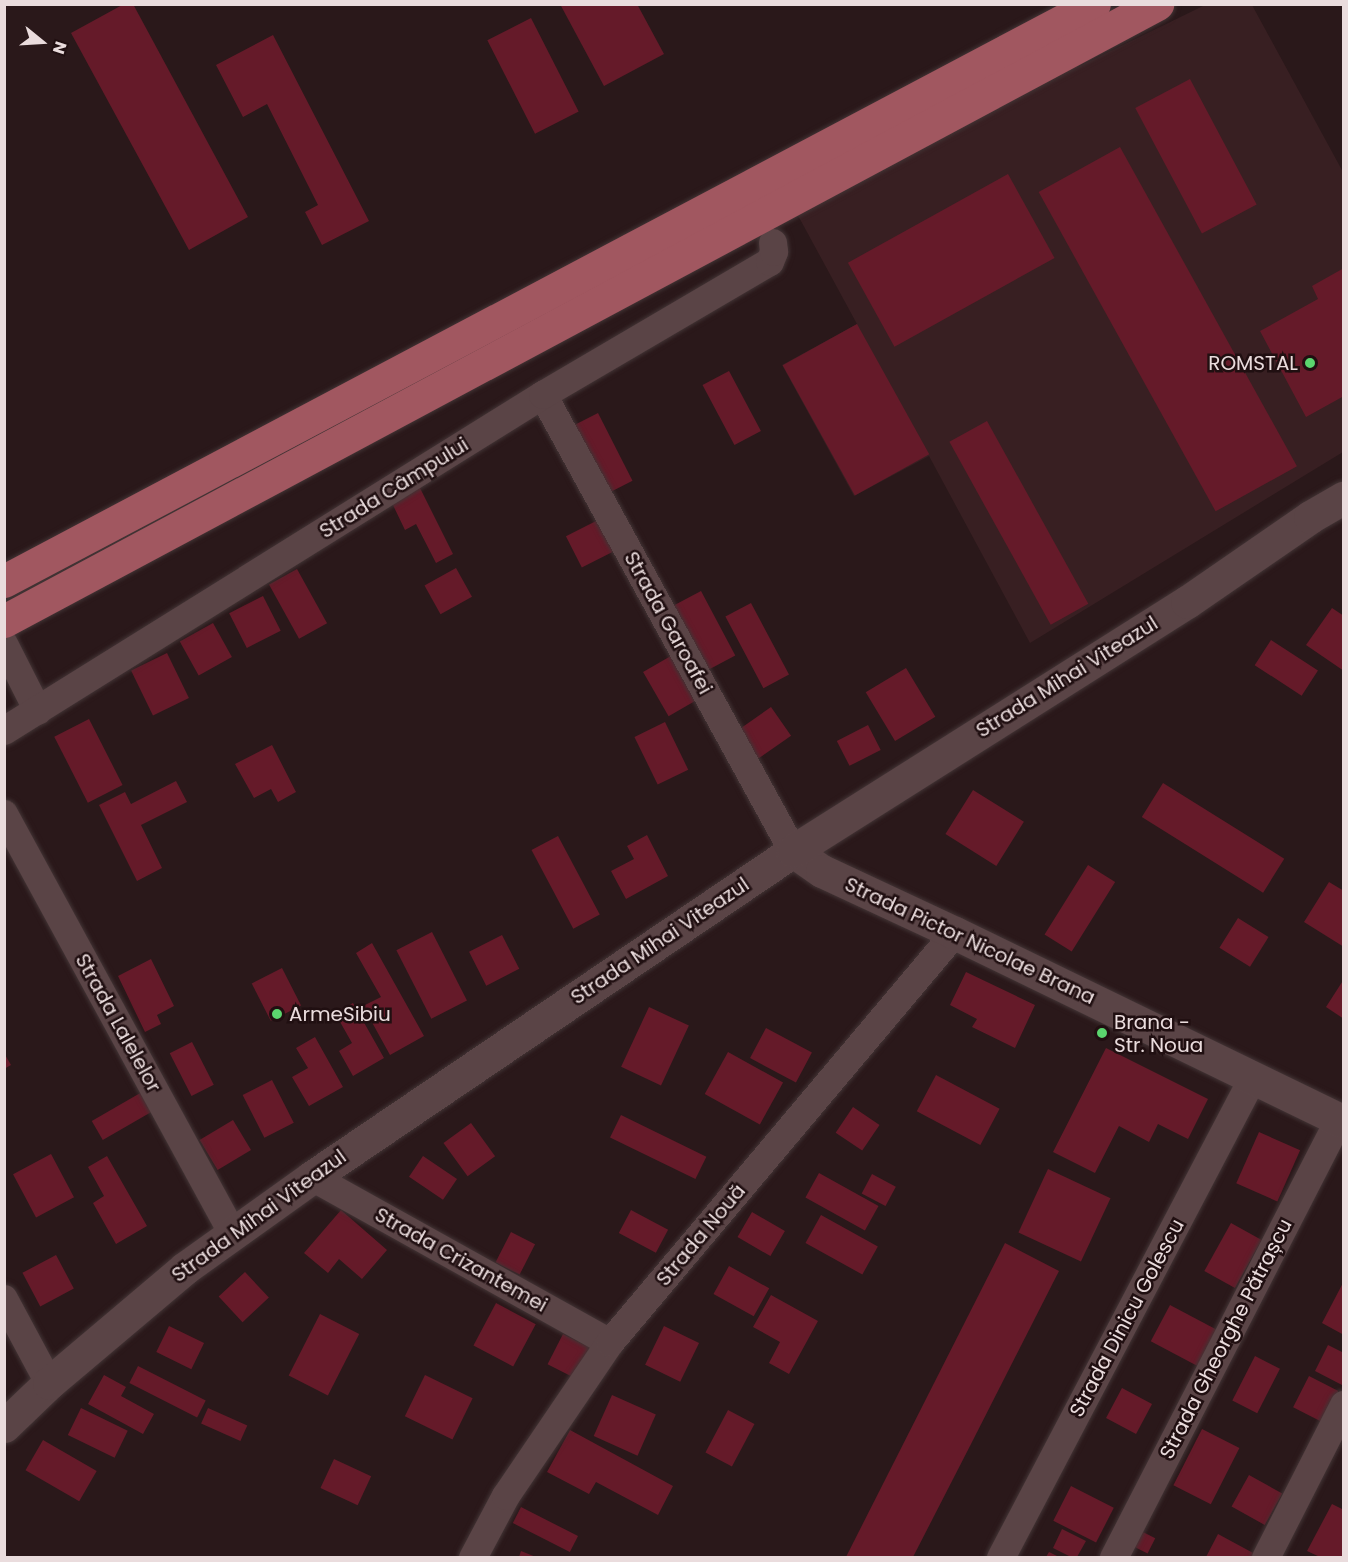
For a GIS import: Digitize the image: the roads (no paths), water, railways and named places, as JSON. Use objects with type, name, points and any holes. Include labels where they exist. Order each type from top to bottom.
[{"type":"main road","points":[[4,581],[1094,4]]},
{"type":"main road","points":[[4,621],[1157,4]]},
{"type":"main road","name":"Strada Mihai Viteazul","points":[[4,1425],[49,1383],[185,1268],[232,1232],[794,851],[1187,602],[1344,496]]},
{"type":"main road","name":"Strada Pictor Nicolae Brana","points":[[794,851],[822,871],[955,933],[1341,1121]]},
{"type":"street","name":"Strada Câmpului","points":[[4,731],[543,395],[770,262],[774,252],[773,243]]},
{"type":"street","name":"Strada Garoafei","points":[[543,395],[794,851]]},
{"type":"street","points":[[4,644],[38,711]]},
{"type":"street","name":"Strada Lalelelor","points":[[4,814],[232,1232]]},
{"type":"street","name":"Strada Nouă","points":[[473,1557],[506,1496],[610,1343],[955,933]]},
{"type":"street","name":"Strada Dinicu Golescu","points":[[1001,1557],[1253,1078]]},
{"type":"street","name":"Strada Gheorghe Pătrașcu","points":[[1114,1557],[1341,1121]]},
{"type":"street","name":"Strada Crizantemei","points":[[312,1177],[610,1343]]},
{"type":"street","points":[[4,1299],[49,1383]]},
{"type":"street","points":[[1266,1557],[1344,1404]]},
{"type":"place","name":"ROMSTAL","points":[[1310,363]]},
{"type":"place","name":"ArmeSibiu","points":[[277,1014]]},
{"type":"place","name":"Brana - Str. Noua","points":[[1102,1033]]}]
